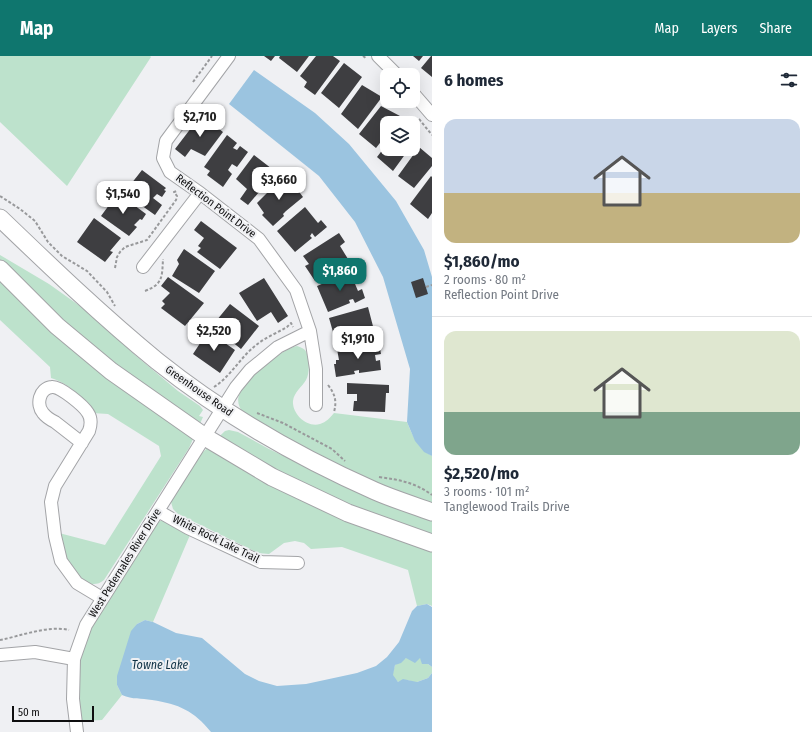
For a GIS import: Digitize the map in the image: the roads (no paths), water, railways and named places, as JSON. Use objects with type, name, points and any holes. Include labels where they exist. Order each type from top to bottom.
[{"type":"main road","name":"Greenhouse Road","points":[[0,218],[108,320],[158,362],[226,404],[310,460],[376,492],[432,512]]},
{"type":"main road","points":[[0,269],[57,326],[105,366],[204,437],[272,477],[342,510],[432,543]]},
{"type":"street","name":"Reflection Point Drive","points":[[230,56],[166,141],[163,158],[170,172],[197,196],[259,239],[296,290],[310,331],[316,369],[316,405]]},
{"type":"street","points":[[378,56],[390,68]]},
{"type":"street","points":[[420,101],[432,115]]},
{"type":"street","points":[[143,267],[197,196]]},
{"type":"street","name":"West Pedernales River Drive","points":[[77,732],[73,699],[74,659],[86,625],[236,387],[250,370],[278,347],[310,331]]},
{"type":"street","points":[[82,443],[43,413],[38,406],[39,398],[44,390],[51,387],[59,388],[89,413],[91,422],[89,431],[82,443],[55,486],[51,502],[55,536],[61,560],[77,583],[102,598]]},
{"type":"street","name":"White Rock Lake Trail","points":[[158,511],[188,528],[261,562],[298,563]]},
{"type":"street","points":[[0,655],[35,652],[74,659]]},
{"type":"water","points":[[254,70],[315,113],[349,144],[396,201],[424,250],[432,277],[432,456],[424,452],[415,441],[407,422],[410,369],[383,277],[355,222],[319,176],[229,104]]},
{"type":"water","name":"Towne Lake","points":[[427,604],[432,607],[432,667],[428,664],[422,664],[420,658],[415,663],[406,658],[401,663],[395,665],[393,675],[398,682],[403,679],[417,682],[428,678],[432,673],[432,732],[211,732],[192,714],[178,706],[148,699],[126,697],[122,695],[117,685],[117,676],[131,631],[137,624],[145,620],[153,622],[176,633],[202,638],[245,674],[259,681],[277,686],[306,684],[357,673],[376,666],[387,657],[399,642],[412,611],[417,606]]}]
